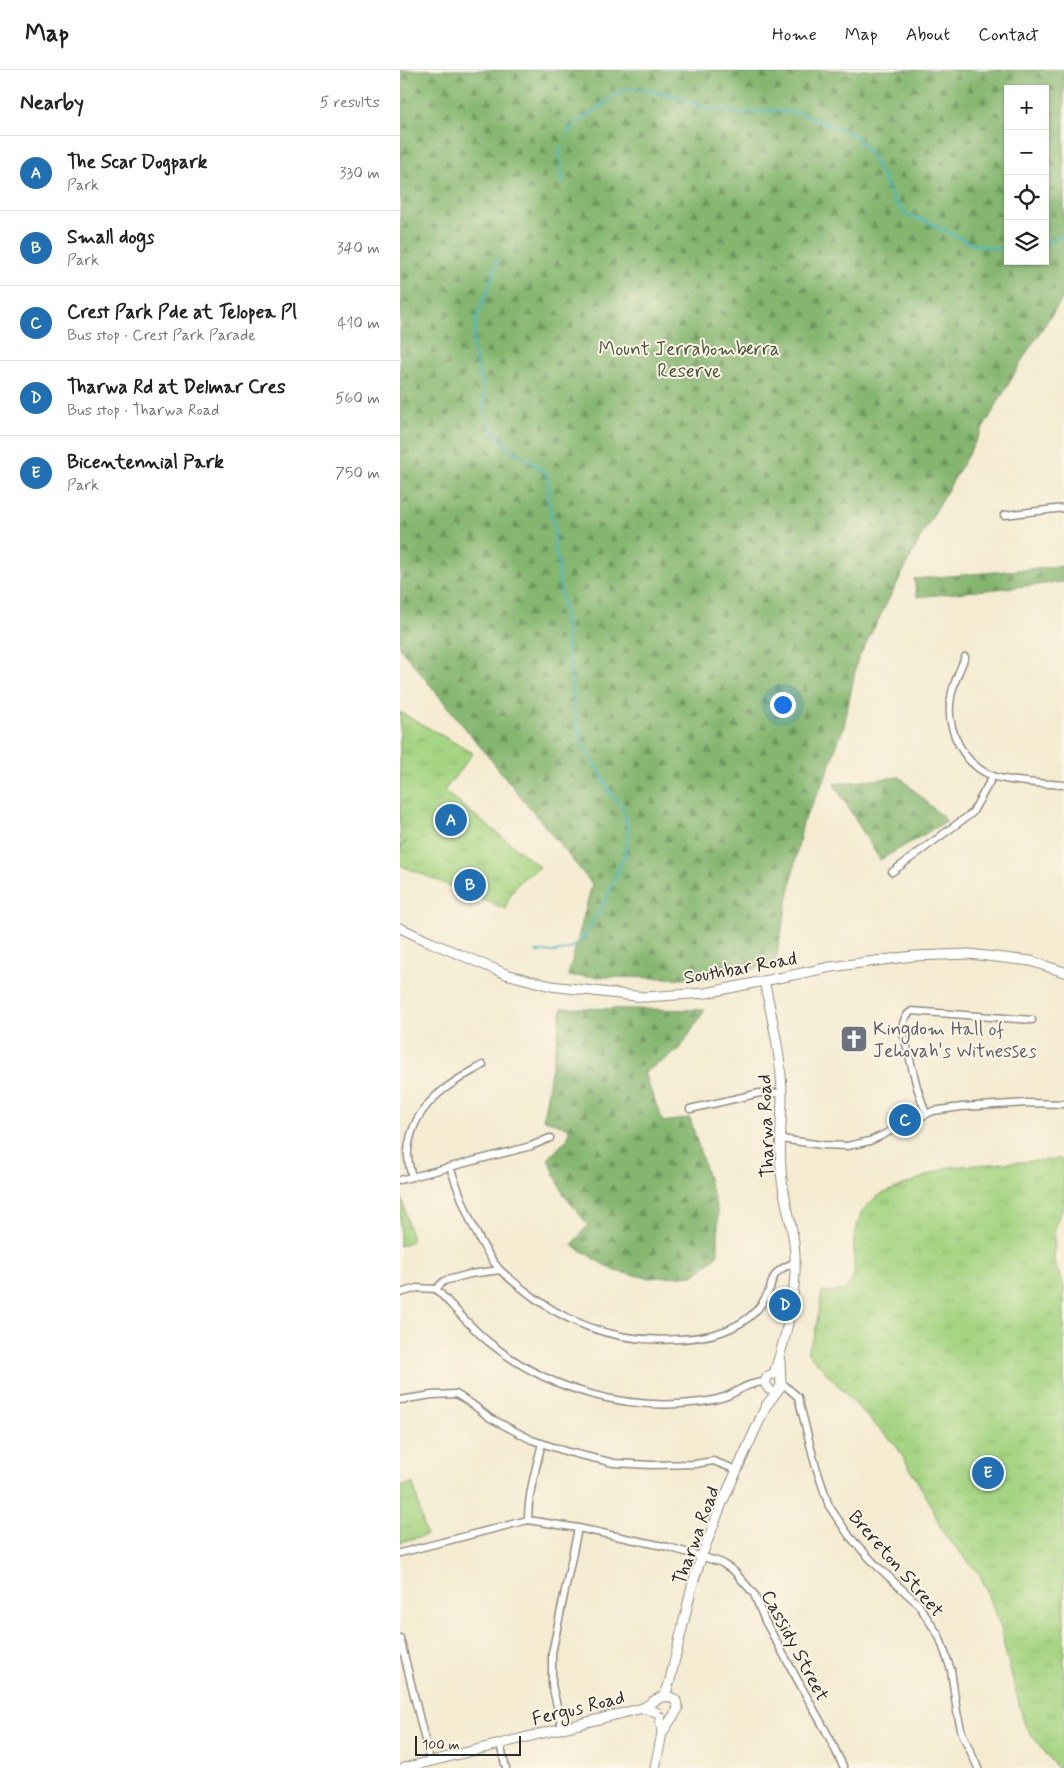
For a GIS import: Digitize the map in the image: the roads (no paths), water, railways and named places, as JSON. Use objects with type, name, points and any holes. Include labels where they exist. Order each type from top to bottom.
[{"type":"street","points":[[1004,515],[1064,508]]},
{"type":"street","points":[[965,657],[951,696],[950,716],[952,730],[961,749],[969,759],[993,776],[1064,785]]},
{"type":"street","points":[[892,872],[972,812],[993,776]]},
{"type":"street","name":"Southbar Road","points":[[400,928],[506,974],[551,986],[644,997],[706,993],[831,966],[898,957],[969,954],[1031,962],[1064,972]]},
{"type":"street","name":"Tharwa Road","points":[[669,1697],[670,1680],[692,1586],[702,1555],[775,1383],[793,1293],[795,1262],[789,1212],[781,1178],[782,1093],[776,1043],[764,981]]},
{"type":"street","points":[[926,1114],[902,1028],[904,1018],[908,1014],[912,1012],[1032,1020]]},
{"type":"street","points":[[412,1177],[408,1152],[412,1131],[424,1107],[453,1082],[483,1065]]},
{"type":"street","points":[[690,1110],[752,1095],[782,1093]]},
{"type":"street","points":[[781,1139],[822,1145],[846,1146],[870,1141],[926,1114],[961,1107],[1028,1103],[1064,1104]]},
{"type":"street","points":[[400,1180],[531,1146],[550,1138]]},
{"type":"street","points":[[450,1167],[471,1224],[500,1270],[551,1310],[579,1323],[608,1333],[633,1339],[655,1341],[714,1334],[736,1326],[759,1307],[776,1273],[786,1265],[795,1262]]},
{"type":"street","points":[[436,1290],[444,1281],[470,1274],[500,1270]]},
{"type":"street","points":[[400,1293],[417,1288],[436,1290],[472,1326],[515,1361],[572,1388],[599,1397],[650,1404],[700,1402],[725,1397],[751,1383],[775,1383]]},
{"type":"street","name":"Brereton Street","points":[[775,1383],[798,1397],[815,1464],[829,1506],[850,1538],[918,1604],[939,1636],[951,1670],[956,1712],[962,1734],[978,1768]]},
{"type":"street","points":[[400,1400],[432,1395],[456,1394],[490,1418],[542,1444],[614,1463],[652,1465],[695,1464],[713,1461],[737,1470]]},
{"type":"street","points":[[400,1553],[528,1520],[534,1474],[542,1444]]},
{"type":"street","name":"Cassidy Street","points":[[528,1520],[578,1528],[702,1555],[730,1568],[754,1594],[765,1621],[844,1768]]},
{"type":"street","points":[[562,1727],[552,1685],[552,1653],[578,1528]]},
{"type":"street","points":[[400,1638],[430,1761]]},
{"type":"street","points":[[655,1768],[662,1733],[678,1708],[678,1705],[669,1697],[657,1701],[655,1706],[662,1733]]},
{"type":"street","name":"Fergus Road","points":[[404,1768],[643,1708],[657,1701]]},
{"type":"street","name":"Fergus Road","points":[[643,1708],[658,1715]]},
{"type":"street","points":[[658,1715],[666,1719],[672,1718]]},
{"type":"street","points":[[500,1744],[506,1768]]},
{"type":"waterway","points":[[567,136],[571,126],[596,110],[611,97],[624,90],[636,88],[678,96],[703,108],[738,113],[766,110],[800,113],[854,135],[872,156],[893,199],[906,215],[924,220],[974,245],[1004,249]]},
{"type":"waterway","points":[[562,146],[559,153],[563,184]]},
{"type":"waterway","points":[[1049,241],[1064,235]]},
{"type":"waterway","points":[[498,258],[489,288],[476,319],[473,348],[482,382],[486,413],[492,429],[501,440],[510,449],[545,472],[549,482],[548,499],[555,532],[555,551],[559,566],[559,581],[577,725],[583,744],[591,759],[610,792],[622,806],[629,831],[625,854],[605,901],[587,933],[570,949],[555,952],[536,952]]},
{"type":"place","name":"The Scar Dogpark","points":[[451,820]]},
{"type":"place","name":"Small dogs","points":[[470,885]]},
{"type":"place","name":"Kingdom Hall of Jehovah's Witnesses","points":[[854,1039]]},
{"type":"place","name":"Crest Park Pde at Telopea Pl","points":[[905,1120]]},
{"type":"place","name":"Tharwa Rd at Delmar Cres","points":[[785,1305]]},
{"type":"place","name":"Bicentennial Park","points":[[988,1473]]},
{"type":"park label","name":"Mount Jerrabomberra Reserve","points":[[689,359]]}]
